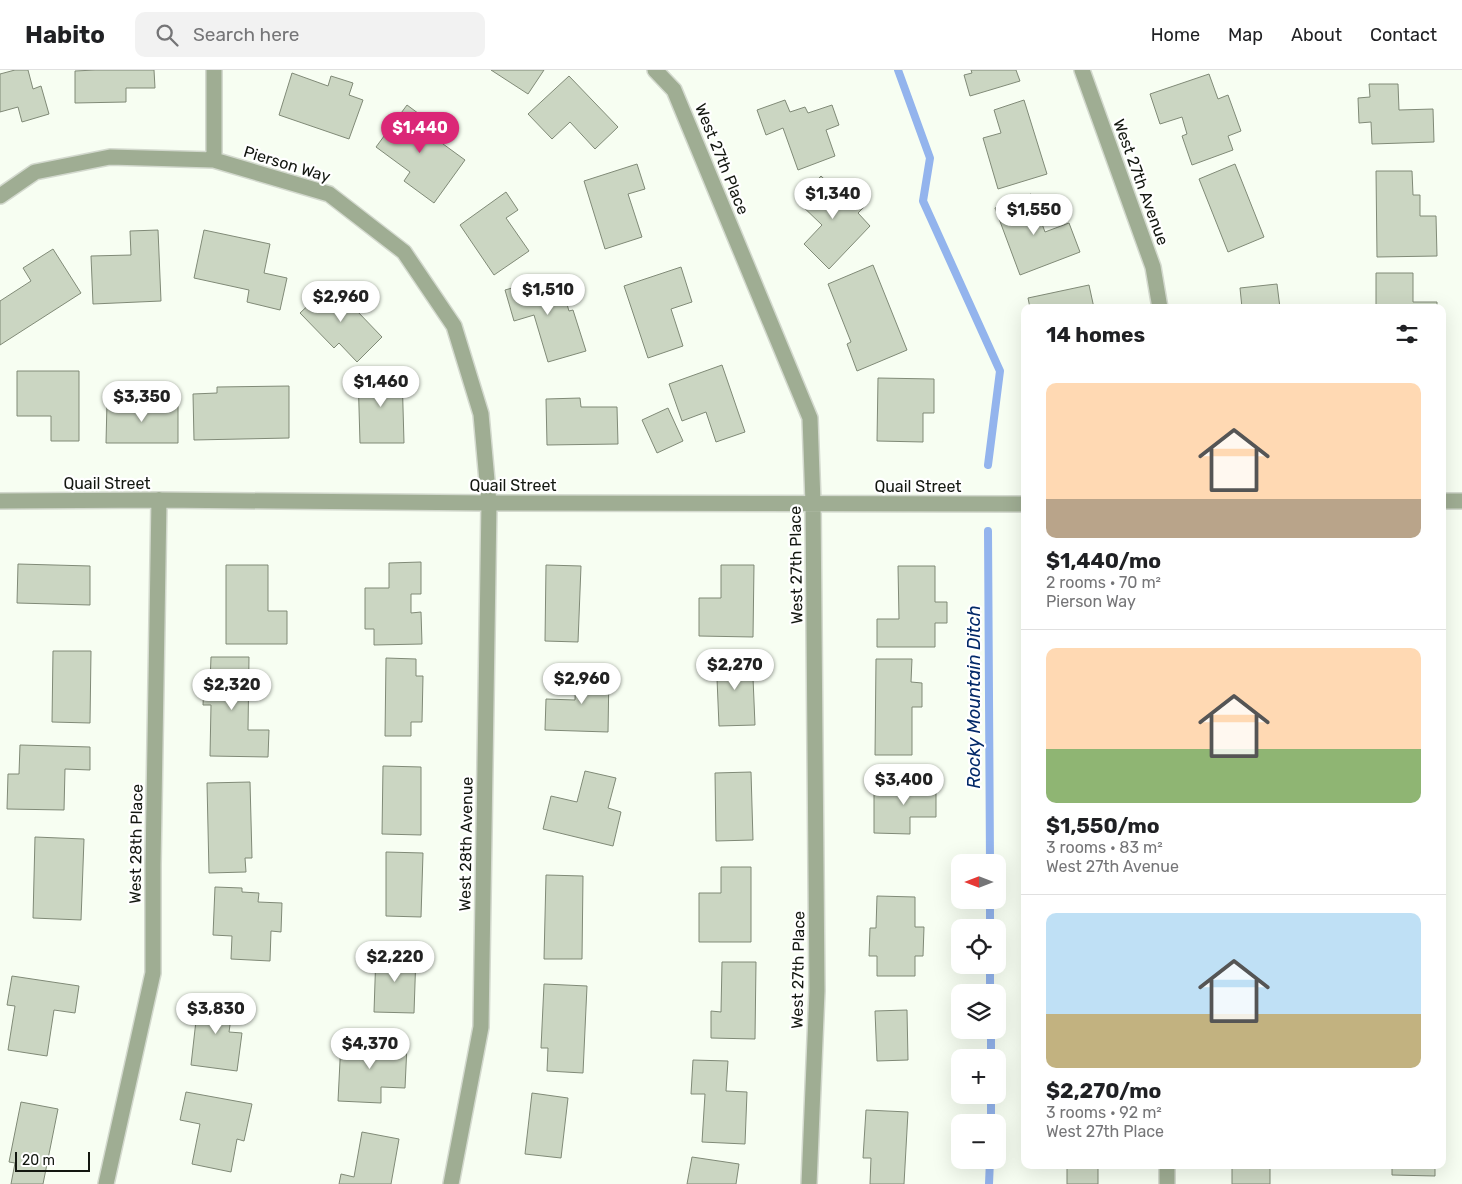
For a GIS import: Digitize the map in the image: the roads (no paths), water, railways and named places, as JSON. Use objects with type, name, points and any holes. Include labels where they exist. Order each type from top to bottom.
[{"type":"street","points":[[214,70],[214,160]]},
{"type":"street","name":"West 27th Place","points":[[655,70],[674,90],[810,418],[813,503],[817,991],[809,1184]]},
{"type":"street","name":"West 27th Avenue","points":[[1082,70],[1153,267],[1159,304]]},
{"type":"street","name":"Pierson Way","points":[[0,196],[35,172],[110,157],[214,160],[329,194],[404,252],[454,326],[482,414],[488,503]]},
{"type":"street","name":"West 28th Place","points":[[106,1184],[153,973],[159,500]]},
{"type":"street","name":"Quail Street","points":[[0,501],[1021,504]]},
{"type":"street","points":[[1446,501],[1462,501]]},
{"type":"street","name":"West 28th Avenue","points":[[451,1184],[482,1027],[488,503]]},
{"type":"street","points":[[1167,1169],[1167,1184]]},
{"type":"waterway","name":"Rocky Mountain Ditch","points":[[898,70],[930,158],[923,201],[1000,371],[988,465]]},
{"type":"waterway","name":"Rocky Mountain Ditch","points":[[988,531],[990,854]]},
{"type":"waterway","name":"Rocky Mountain Ditch","points":[[990,909],[990,919]]},
{"type":"waterway","name":"Rocky Mountain Ditch","points":[[990,974],[990,984]]},
{"type":"waterway","name":"Rocky Mountain Ditch","points":[[991,1039],[991,1049]]},
{"type":"waterway","name":"Rocky Mountain Ditch","points":[[991,1104],[991,1114]]},
{"type":"waterway","name":"Rocky Mountain Ditch","points":[[989,1184],[990,1169]]}]
